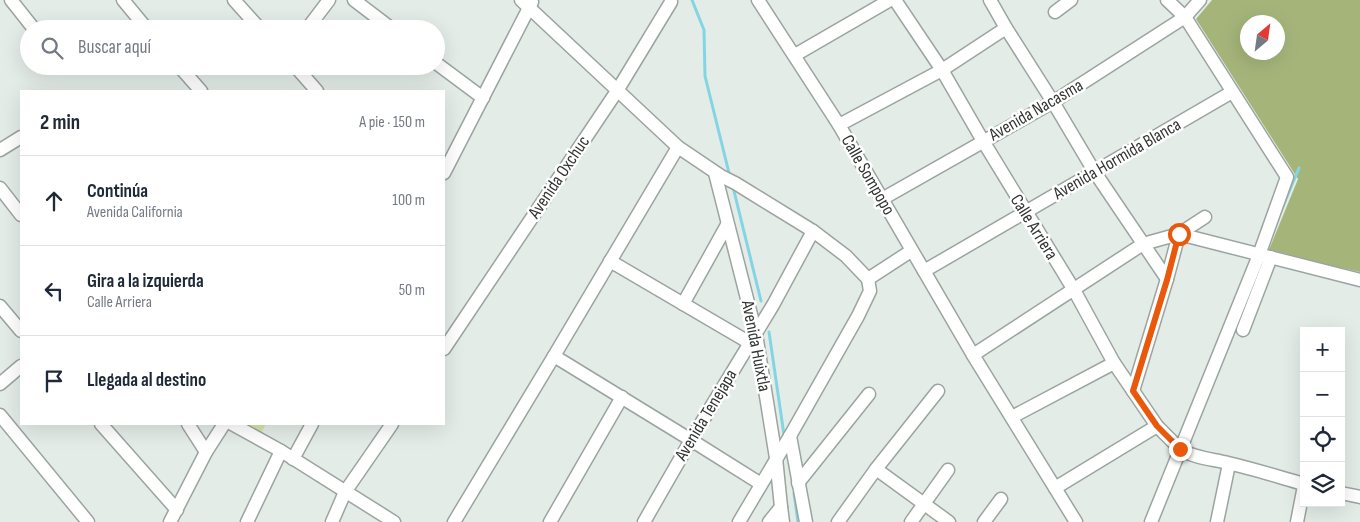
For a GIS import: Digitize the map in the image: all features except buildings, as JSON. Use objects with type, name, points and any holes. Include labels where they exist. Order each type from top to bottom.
[{"type":"street","points":[[11,0],[27,20]]},
{"type":"street","points":[[123,0],[140,20]]},
{"type":"street","points":[[234,0],[252,20]]},
{"type":"street","points":[[314,20],[329,0]]},
{"type":"street","points":[[354,0],[380,20]]},
{"type":"street","name":"Calle Sompopo","points":[[758,0],[839,125],[973,354],[1076,522]]},
{"type":"street","points":[[795,55],[890,0]]},
{"type":"street","name":"Calle Arriera","points":[[895,0],[942,70],[1025,213],[1074,290],[1114,363],[1157,426],[1186,452]]},
{"type":"street","points":[[990,0],[1094,171],[1167,280]]},
{"type":"street","points":[[1056,12],[1071,0]]},
{"type":"street","points":[[1167,0],[1185,17],[1287,178],[1243,330]]},
{"type":"street","name":"Avenida Nacasma","points":[[882,199],[1053,102],[1185,17],[1200,0]]},
{"type":"street","name":"Avenida Oxchuc","points":[[445,344],[616,91],[672,2]]},
{"type":"street","points":[[445,171],[483,98],[527,3],[616,91],[678,147],[718,174],[813,230],[846,256],[868,278],[870,291],[858,316],[739,522]]},
{"type":"street","points":[[839,125],[942,70],[1006,28]]},
{"type":"street","points":[[445,70],[483,98]]},
{"type":"street","points":[[187,75],[200,90]]},
{"type":"street","points":[[303,75],[316,90]]},
{"type":"street","name":"Avenida Hormida Blanca","points":[[924,271],[1232,92]]},
{"type":"street","points":[[0,150],[20,138]]},
{"type":"street","points":[[454,522],[678,147]]},
{"type":"street","name":"Avenida Huixtla","points":[[718,174],[776,458],[783,522]]},
{"type":"street","points":[[0,188],[20,214]]},
{"type":"street","points":[[973,354],[1143,244],[1179,234],[1205,217]]},
{"type":"street","points":[[683,304],[727,224]]},
{"type":"street","name":"Avenida Tenejapa","points":[[644,522],[691,440],[753,339],[813,230]]},
{"type":"street","points":[[1179,234],[1360,280]]},
{"type":"street","points":[[1133,391],[1179,234]]},
{"type":"street","points":[[868,278],[911,250]]},
{"type":"street","points":[[1151,522],[1186,452],[1265,256]]},
{"type":"street","points":[[610,260],[683,304],[753,339]]},
{"type":"street","points":[[0,306],[20,330]]},
{"type":"street","points":[[554,356],[761,484]]},
{"type":"street","points":[[1012,417],[1114,363]]},
{"type":"street","points":[[0,384],[20,367]]},
{"type":"street","points":[[838,522],[876,469],[938,390]]},
{"type":"street","points":[[798,483],[869,394]]},
{"type":"street","points":[[550,522],[622,397]]},
{"type":"street","points":[[0,415],[88,522]]},
{"type":"street","points":[[102,425],[176,510]]},
{"type":"street","points":[[189,425],[206,452]]},
{"type":"street","points":[[170,522],[206,452],[223,425]]},
{"type":"street","points":[[234,425],[281,451],[394,522]]},
{"type":"street","points":[[293,460],[311,425]]},
{"type":"street","points":[[332,522],[345,492],[391,425]]},
{"type":"street","points":[[1055,488],[1157,426]]},
{"type":"street","points":[[790,436],[806,522]]},
{"type":"street","points":[[247,522],[281,451]]},
{"type":"street","points":[[1186,452],[1300,484]]},
{"type":"street","points":[[1217,522],[1229,464]]},
{"type":"street","points":[[876,469],[949,522]]},
{"type":"street","points":[[911,522],[948,470]]},
{"type":"street","points":[[1345,494],[1360,497]]},
{"type":"street","points":[[984,522],[1001,499]]},
{"type":"street","points":[[1297,522],[1300,506]]},
{"type":"street","points":[[770,522],[781,507]]},
{"type":"green space","points":[[1212,0],[1360,0],[1360,272],[1268,252],[1298,179],[1196,19]]},
{"type":"green space","points":[[241,425],[265,425],[261,433]]},
{"type":"waterway","points":[[692,0],[704,30],[705,76],[730,177]]},
{"type":"waterway","points":[[1281,211],[1299,168]]},
{"type":"waterway","points":[[733,187],[761,301]]},
{"type":"waterway","points":[[769,332],[784,435]]},
{"type":"waterway","points":[[794,493],[798,522]]},
{"type":"route","points":[[1179,234],[1133,391],[1157,426],[1180,449]]}]
